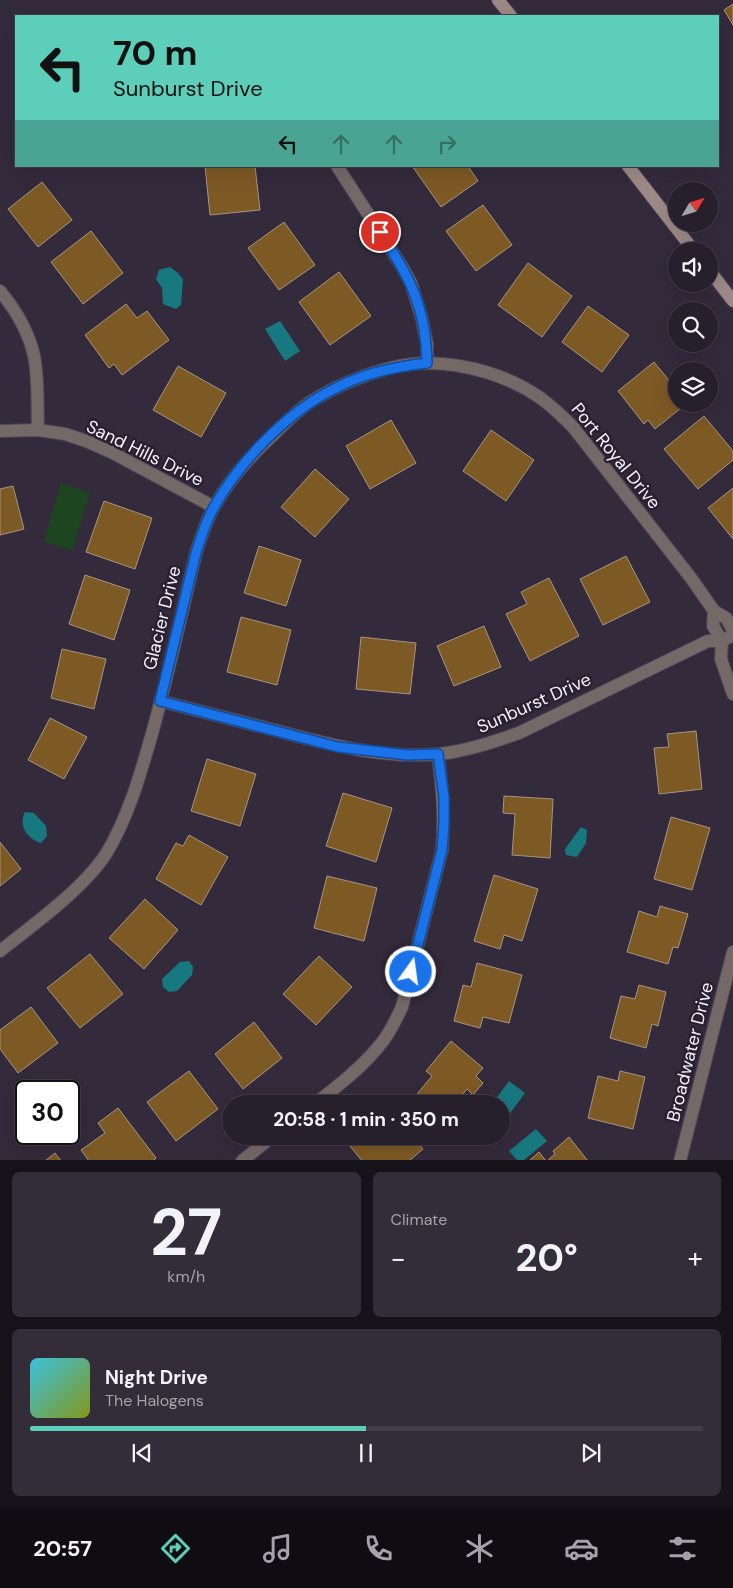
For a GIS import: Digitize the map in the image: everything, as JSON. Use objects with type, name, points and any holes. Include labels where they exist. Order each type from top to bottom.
[{"type":"main road","points":[[498,0],[510,15]]},
{"type":"main road","points":[[629,167],[687,242]]},
{"type":"main road","points":[[718,282],[733,301]]},
{"type":"street","points":[[338,167],[411,283],[422,315],[427,344],[427,363]]},
{"type":"street","points":[[0,290],[28,337],[34,356],[38,430]]},
{"type":"street","name":"Glacier Drive","points":[[0,952],[44,916],[94,870],[105,854],[123,819],[140,776],[196,553],[214,507],[244,465],[297,412],[316,398],[380,371],[427,363]]},
{"type":"street","name":"Port Royal Drive","points":[[427,363],[493,374],[518,385],[539,397],[556,410],[590,447],[691,578],[714,611],[729,616]]},
{"type":"street","name":"Sand Hills Drive","points":[[0,431],[38,430],[65,434],[86,441],[111,452],[214,507]]},
{"type":"street","points":[[708,641],[713,626],[714,611]]},
{"type":"street","points":[[713,626],[729,616],[733,630]]},
{"type":"street","points":[[713,626],[727,638],[721,659],[733,694]]},
{"type":"street","name":"Sunburst Drive","points":[[160,701],[338,747],[408,755],[438,754],[489,744],[519,733],[708,641],[727,638]]},
{"type":"street","points":[[326,1095],[383,1042],[402,1007],[442,850],[444,797],[438,754]]},
{"type":"street","name":"Broadwater Drive","points":[[680,1160],[733,952]]},
{"type":"street","points":[[242,1160],[261,1145]]},
{"type":"shaded area","points":[[170,267],[183,279],[181,305],[176,309],[163,304],[162,288],[156,279],[159,270]]},
{"type":"shaded area","points":[[280,321],[300,351],[285,361],[265,329]]},
{"type":"shaded area","points":[[61,483],[90,493],[72,551],[44,541]]},
{"type":"shaded area","points":[[25,812],[34,813],[46,826],[47,836],[41,843],[25,831],[23,817]]},
{"type":"shaded area","points":[[581,827],[587,830],[586,843],[577,857],[566,855],[565,849]]},
{"type":"shaded area","points":[[189,961],[193,967],[192,975],[177,991],[169,992],[163,987],[162,979],[180,962]]},
{"type":"shaded area","points":[[509,1081],[525,1093],[510,1113],[510,1095],[499,1095]]},
{"type":"shaded area","points":[[536,1129],[547,1141],[524,1160],[517,1160],[509,1151]]},
{"type":"building","points":[[733,4],[733,25],[724,10]]},
{"type":"building","points":[[205,167],[255,167],[260,210],[210,215]]},
{"type":"building","points":[[413,167],[469,167],[478,181],[441,207]]},
{"type":"building","points":[[42,182],[72,220],[38,247],[8,209]]},
{"type":"building","points":[[483,205],[512,245],[476,271],[446,231]]},
{"type":"building","points":[[284,222],[315,265],[279,290],[248,248]]},
{"type":"building","points":[[91,231],[123,273],[83,304],[51,262]]},
{"type":"building","points":[[528,263],[572,296],[542,337],[498,305]]},
{"type":"building","points":[[339,272],[371,316],[330,345],[299,302]]},
{"type":"building","points":[[126,304],[137,318],[147,311],[169,340],[122,375],[114,364],[109,368],[85,335]]},
{"type":"building","points":[[588,306],[629,335],[602,372],[562,342]]},
{"type":"building","points":[[654,362],[668,379],[668,412],[676,412],[655,429],[648,420],[644,424],[618,391]]},
{"type":"building","points":[[178,366],[226,393],[201,437],[153,410]]},
{"type":"building","points":[[704,416],[733,451],[733,460],[698,489],[664,449]]},
{"type":"building","points":[[391,420],[416,463],[370,489],[346,446]]},
{"type":"building","points":[[491,430],[534,460],[506,501],[463,471]]},
{"type":"building","points":[[315,469],[349,499],[315,537],[281,507]]},
{"type":"building","points":[[13,486],[24,529],[0,535],[0,489]]},
{"type":"building","points":[[733,488],[733,539],[708,508]]},
{"type":"building","points":[[104,501],[152,518],[135,569],[86,552]]},
{"type":"building","points":[[259,546],[301,560],[286,606],[244,593]]},
{"type":"building","points":[[626,556],[650,602],[603,625],[580,579]]},
{"type":"building","points":[[85,575],[130,590],[114,640],[69,624]]},
{"type":"building","points":[[549,578],[579,636],[530,661],[506,614],[527,604],[521,592]]},
{"type":"building","points":[[241,617],[291,630],[277,685],[227,672]]},
{"type":"building","points":[[484,626],[501,667],[454,686],[437,646]]},
{"type":"building","points":[[361,637],[416,643],[410,694],[356,689]]},
{"type":"building","points":[[62,649],[106,659],[94,709],[51,698]]},
{"type":"building","points":[[50,718],[87,737],[64,779],[28,760]]},
{"type":"building","points":[[696,731],[702,789],[659,794],[654,748],[669,747],[667,734]]},
{"type":"building","points":[[207,759],[256,774],[240,826],[191,811]]},
{"type":"building","points":[[343,793],[392,808],[376,862],[326,846]]},
{"type":"building","points":[[504,796],[553,799],[550,858],[512,855],[515,814],[503,813]]},
{"type":"building","points":[[671,817],[710,828],[692,890],[654,879]]},
{"type":"building","points":[[189,835],[228,857],[201,905],[156,879],[176,843],[183,846]]},
{"type":"building","points":[[0,842],[21,869],[0,886]]},
{"type":"building","points":[[494,875],[538,889],[522,941],[504,935],[500,949],[474,941]]},
{"type":"building","points":[[327,876],[377,888],[364,941],[314,928]]},
{"type":"building","points":[[145,899],[178,930],[144,969],[109,938]]},
{"type":"building","points":[[660,906],[688,914],[678,948],[673,947],[668,964],[627,952],[639,911],[657,917]]},
{"type":"building","points":[[90,954],[123,994],[80,1028],[47,988]]},
{"type":"building","points":[[319,956],[352,987],[316,1025],[283,994]]},
{"type":"building","points":[[477,963],[522,975],[509,1023],[483,1017],[480,1028],[454,1021],[463,985],[471,987]]},
{"type":"building","points":[[639,985],[666,992],[658,1026],[652,1024],[646,1048],[610,1038],[621,996],[635,999]]},
{"type":"building","points":[[31,1007],[58,1043],[18,1073],[0,1049],[0,1030]]},
{"type":"building","points":[[254,1022],[282,1058],[243,1089],[215,1054]]},
{"type":"building","points":[[451,1041],[483,1068],[476,1076],[483,1083],[473,1095],[467,1089],[462,1095],[416,1095],[432,1076],[426,1071]]},
{"type":"building","points":[[189,1071],[218,1109],[176,1141],[147,1102]]},
{"type":"building","points":[[620,1071],[645,1077],[633,1129],[588,1118],[598,1076],[618,1081]]},
{"type":"building","points":[[118,1108],[156,1158],[154,1160],[88,1160],[81,1150],[105,1133],[98,1123]]},
{"type":"building","points":[[569,1137],[587,1160],[548,1160],[555,1154],[553,1151]]},
{"type":"building","points":[[351,1145],[420,1145],[423,1149],[410,1160],[361,1160]]},
{"type":"building","points":[[539,1152],[545,1160],[530,1160]]},
{"type":"building","points":[[55,1153],[60,1160],[46,1160]]},
{"type":"route","points":[[380,232],[411,283],[422,315],[427,344],[427,363],[380,371],[356,379],[316,398],[280,427],[228,485],[214,507],[196,553],[160,701],[338,747],[408,755],[438,754],[444,797],[442,850],[411,972]]}]
